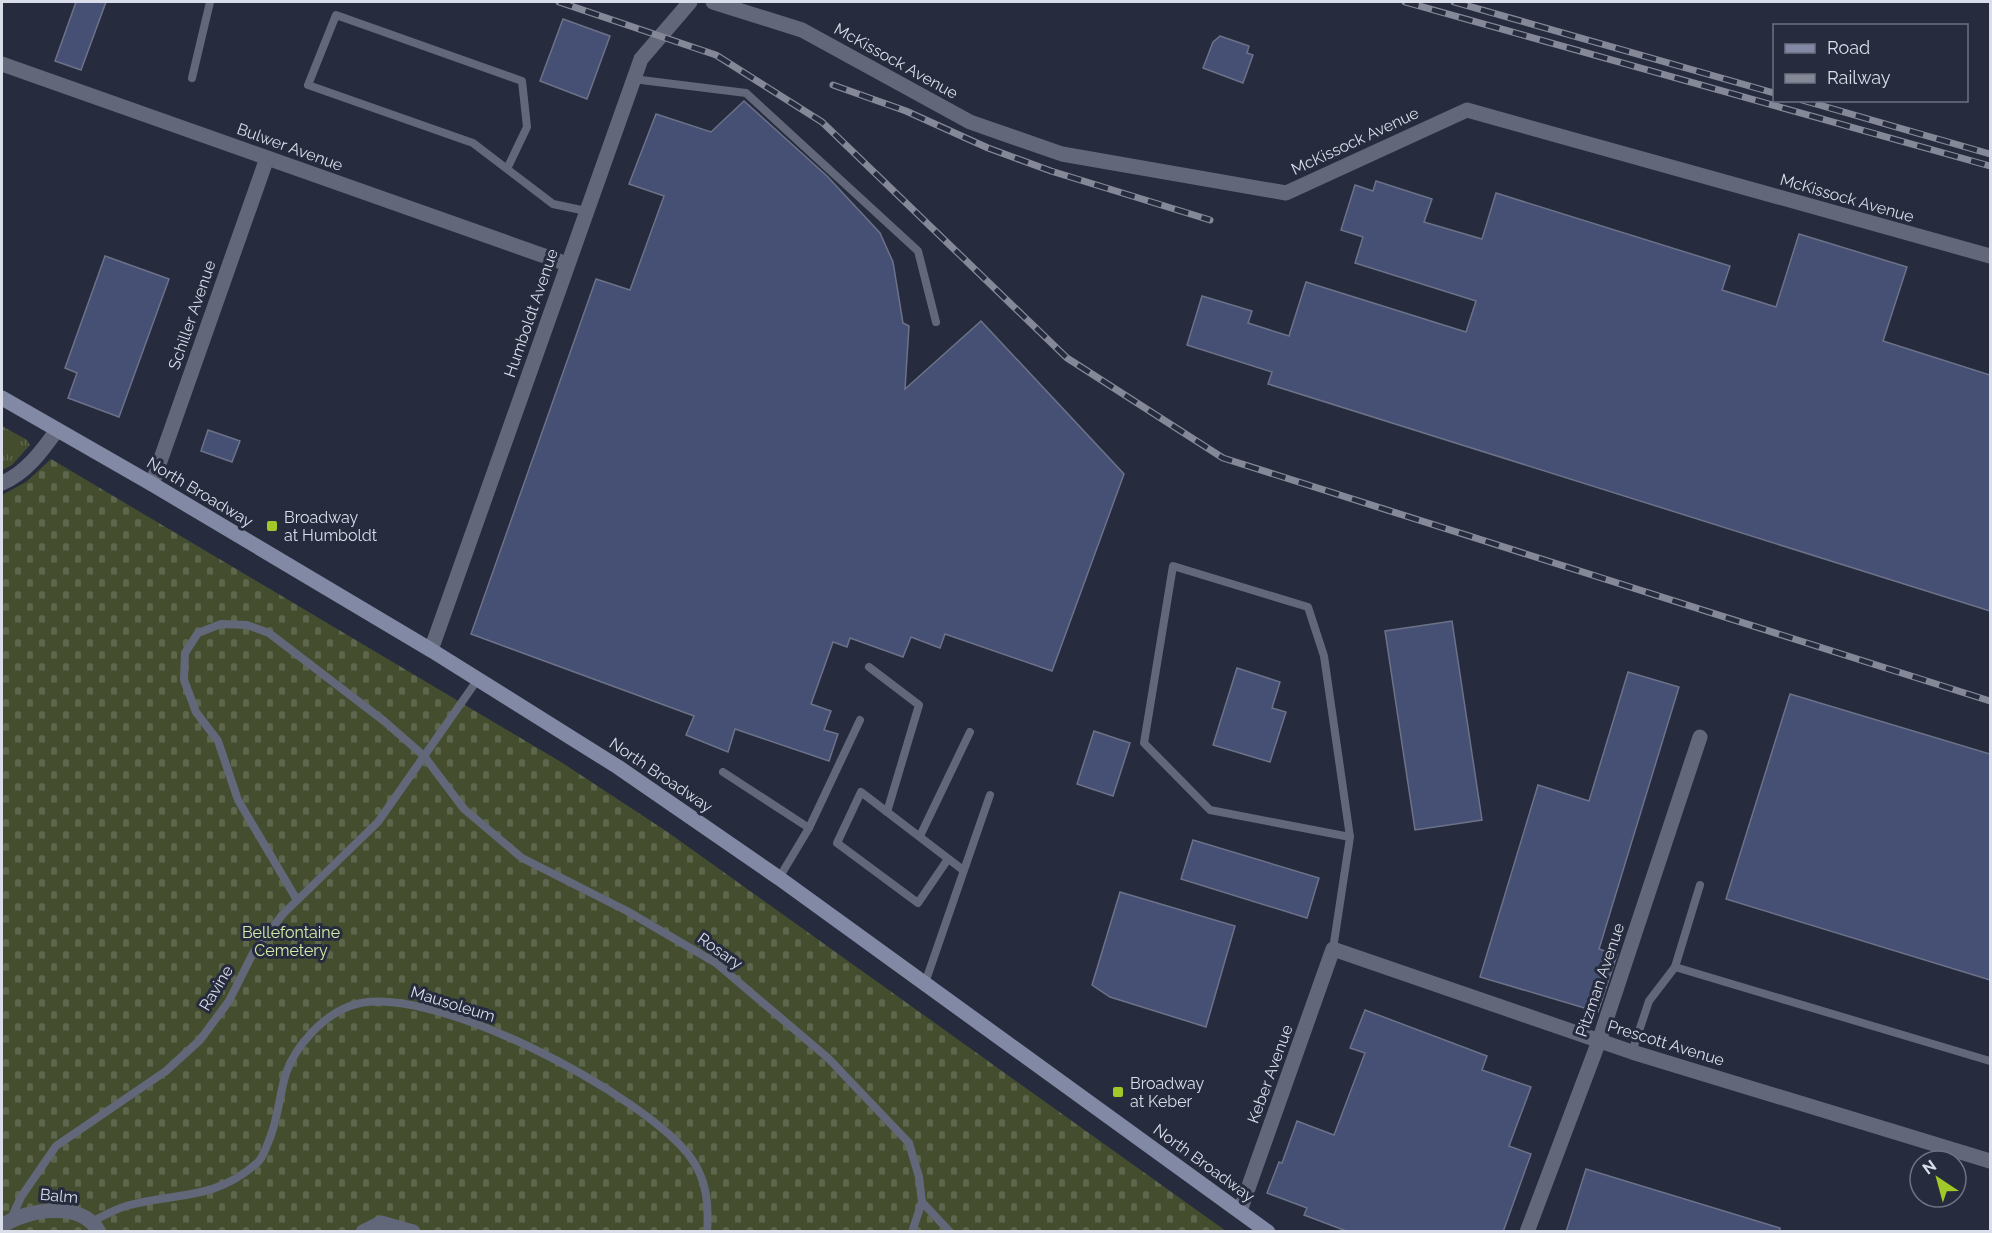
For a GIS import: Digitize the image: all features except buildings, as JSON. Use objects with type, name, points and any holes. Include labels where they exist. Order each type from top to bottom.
[{"type":"main road","name":"North Broadway","points":[[2,398],[152,484],[478,679],[691,816],[1268,1232]]},
{"type":"street","name":"Humboldt Avenue","points":[[431,651],[633,79],[641,59],[690,2]]},
{"type":"street","name":"McKissock Avenue","points":[[713,2],[802,30],[970,122],[1062,154],[1286,193],[1467,110],[1990,256]]},
{"type":"street","name":"Bulwer Avenue","points":[[2,64],[567,264]]},
{"type":"street","name":"Schiller Avenue","points":[[152,484],[267,158]]},
{"type":"street","points":[[2,483],[12,479],[33,461],[57,430]]},
{"type":"street","name":"Pitzman Avenue","points":[[1527,1232],[1599,1041],[1700,737]]},
{"type":"street","name":"Prescott Avenue","points":[[1334,949],[1632,1052],[1990,1161]]},
{"type":"street","name":"Keber Avenue","points":[[1240,1211],[1334,949]]},
{"type":"street","name":"Balm","points":[[5,1226],[23,1213],[37,1211],[73,1213],[96,1226]]},
{"type":"street","points":[[363,1232],[381,1223],[413,1232]]},
{"type":"lane","points":[[192,78],[210,2]]},
{"type":"lane","points":[[507,169],[526,127],[522,81],[336,15],[308,85],[473,143],[507,169],[553,204],[586,211]]},
{"type":"lane","points":[[633,79],[746,93],[918,251],[936,322]]},
{"type":"lane","points":[[1334,949],[1350,837],[1324,656],[1308,607],[1173,566],[1144,743],[1210,810],[1350,837]]},
{"type":"lane","name":"Rosary","points":[[297,900],[238,800],[218,741],[196,712],[184,680],[185,653],[198,633],[221,624],[247,625],[269,633],[375,714],[424,756],[464,808],[522,858],[627,911],[716,963],[828,1058],[909,1143],[919,1177],[922,1202],[912,1232]]},
{"type":"lane","points":[[869,667],[919,705],[887,812]]},
{"type":"lane","name":"Ravine","points":[[5,1226],[21,1197],[56,1146],[166,1071],[200,1040],[229,1001],[253,953],[297,900],[378,822],[478,679]]},
{"type":"lane","points":[[779,878],[809,828],[860,720]]},
{"type":"lane","points":[[920,836],[970,732]]},
{"type":"lane","points":[[723,772],[809,828]]},
{"type":"lane","points":[[948,859],[918,903],[837,843],[861,792],[963,870]]},
{"type":"lane","points":[[925,983],[990,795]]},
{"type":"lane","points":[[1632,1052],[1648,1001],[1675,967],[1700,885]]},
{"type":"lane","points":[[1675,967],[1990,1062]]},
{"type":"lane","name":"Mausoleum","points":[[96,1226],[126,1206],[231,1184],[253,1166],[260,1160],[273,1131],[287,1072],[302,1044],[325,1021],[349,1006],[372,1000],[418,1006],[502,1034],[558,1059],[608,1089],[663,1129],[692,1158],[706,1190],[706,1232]]},
{"type":"lane","points":[[922,1202],[950,1232]]},
{"type":"green space","points":[[2,426],[27,440],[30,445],[12,465],[2,470]]},
{"type":"green space","name":"Bellefontaine Cemetery","points":[[51,459],[561,762],[669,833],[1226,1231],[2,1231],[2,495],[26,482]]},
{"type":"railway","points":[[559,2],[716,55],[822,122],[1067,358],[1223,458],[1990,701]]},
{"type":"railway","points":[[1405,2],[1990,166]]},
{"type":"railway","points":[[1454,2],[1773,93]]},
{"type":"railway","points":[[833,85],[906,111],[988,148],[1051,171],[1210,220]]},
{"type":"railway","points":[[1809,102],[1990,154]]},
{"type":"place","name":"Broadway at Humboldt","points":[[272,526]]},
{"type":"place","name":"Broadway at Keber","points":[[1118,1092]]}]
